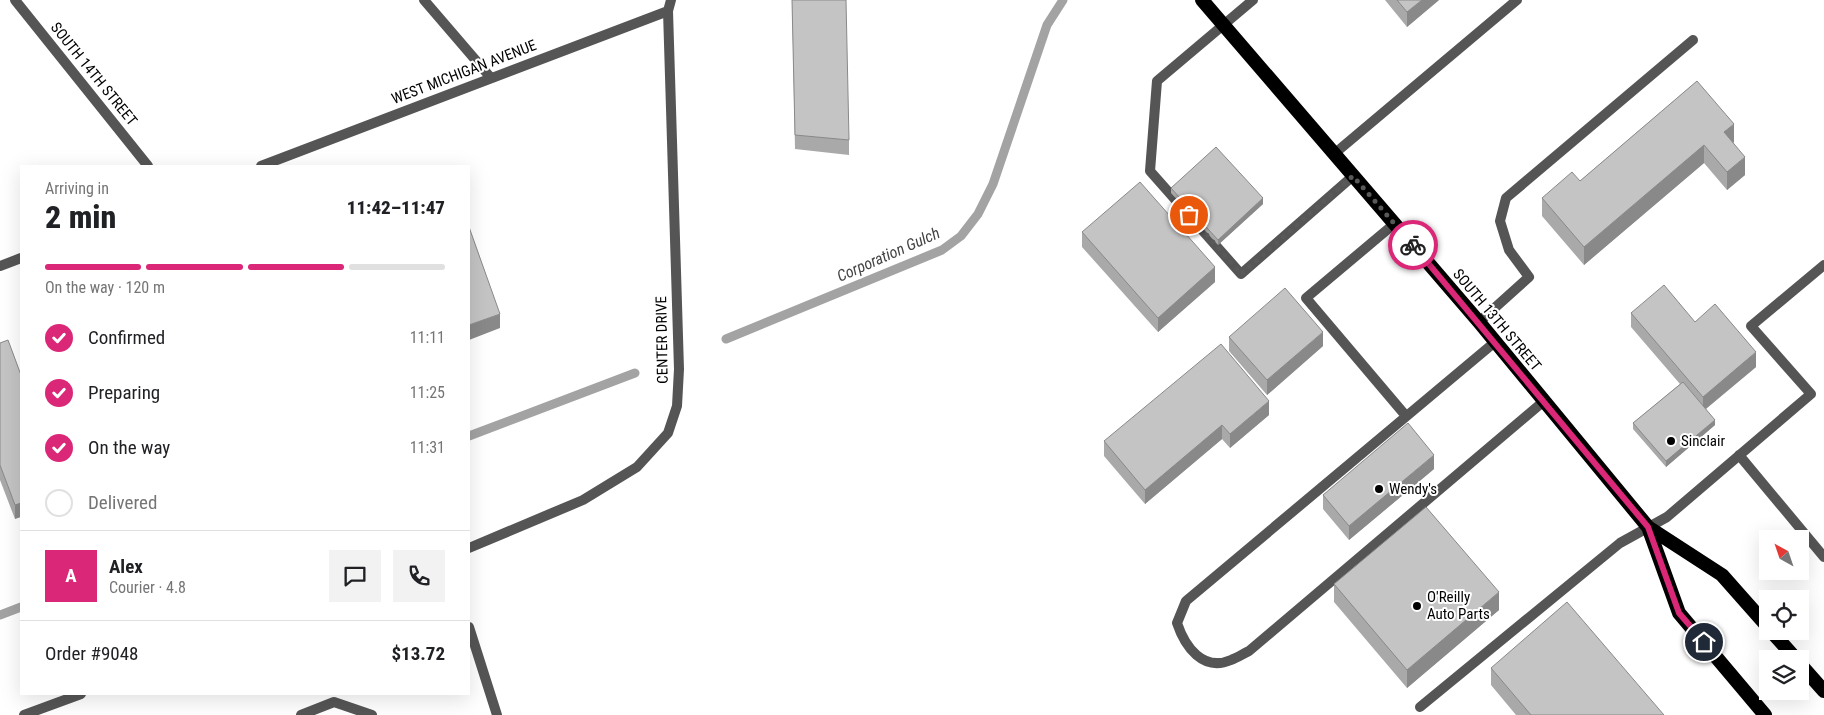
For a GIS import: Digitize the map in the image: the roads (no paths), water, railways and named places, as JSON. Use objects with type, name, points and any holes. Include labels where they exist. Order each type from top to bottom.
[{"type":"highway","name":"SOUTH 13TH STREET","points":[[1202,0],[1479,322],[1648,527],[1722,575],[1759,617]]},
{"type":"highway","name":"SOUTH 13TH STREET","points":[[1648,527],[1679,613],[1765,715]]},
{"type":"highway","points":[[1779,640],[1788,650]]},
{"type":"highway","points":[[1809,674],[1824,691]]},
{"type":"street","name":"SOUTH 14TH STREET","points":[[15,0],[147,165]]},
{"type":"street","points":[[424,0],[490,78]]},
{"type":"street","points":[[668,11],[671,0]]},
{"type":"street","points":[[1253,0],[1157,81],[1150,171],[1241,274],[1353,176]]},
{"type":"street","points":[[1334,154],[1517,0]]},
{"type":"street","name":"WEST MICHIGAN AVENUE","points":[[264,165],[668,11]]},
{"type":"street","name":"CENTER DRIVE","points":[[470,548],[583,500],[637,467],[668,433],[677,406],[679,369],[668,11]]},
{"type":"street","points":[[1479,322],[1529,277],[1509,250],[1500,221],[1506,198],[1693,40]]},
{"type":"street","points":[[1394,224],[1306,298],[1406,416]]},
{"type":"street","points":[[0,266],[20,258]]},
{"type":"street","points":[[1420,707],[1620,543],[1667,517],[1811,394],[1751,326],[1824,265]]},
{"type":"street","points":[[1495,342],[1186,602],[1177,623],[1182,637],[1190,650],[1200,659],[1217,664],[1231,661],[1249,651],[1544,401]]},
{"type":"street","points":[[1739,455],[1824,557]]},
{"type":"street","points":[[470,629],[497,715]]},
{"type":"street","points":[[24,715],[78,695]]},
{"type":"street","points":[[300,715],[334,702],[372,715]]},
{"type":"waterway","name":"Corporation Gulch","points":[[726,339],[942,250],[961,236],[978,214],[993,184],[1047,25],[1063,0]]},
{"type":"waterway","name":"Corporation Gulch","points":[[470,436],[635,373]]},
{"type":"waterway","name":"Corporation Gulch","points":[[0,615],[20,607]]},
{"type":"place","name":"Sinclair","points":[[1671,441]]},
{"type":"place","name":"Wendy's","points":[[1379,489]]},
{"type":"place","name":"O'Reilly Auto Parts","points":[[1417,606]]}]
